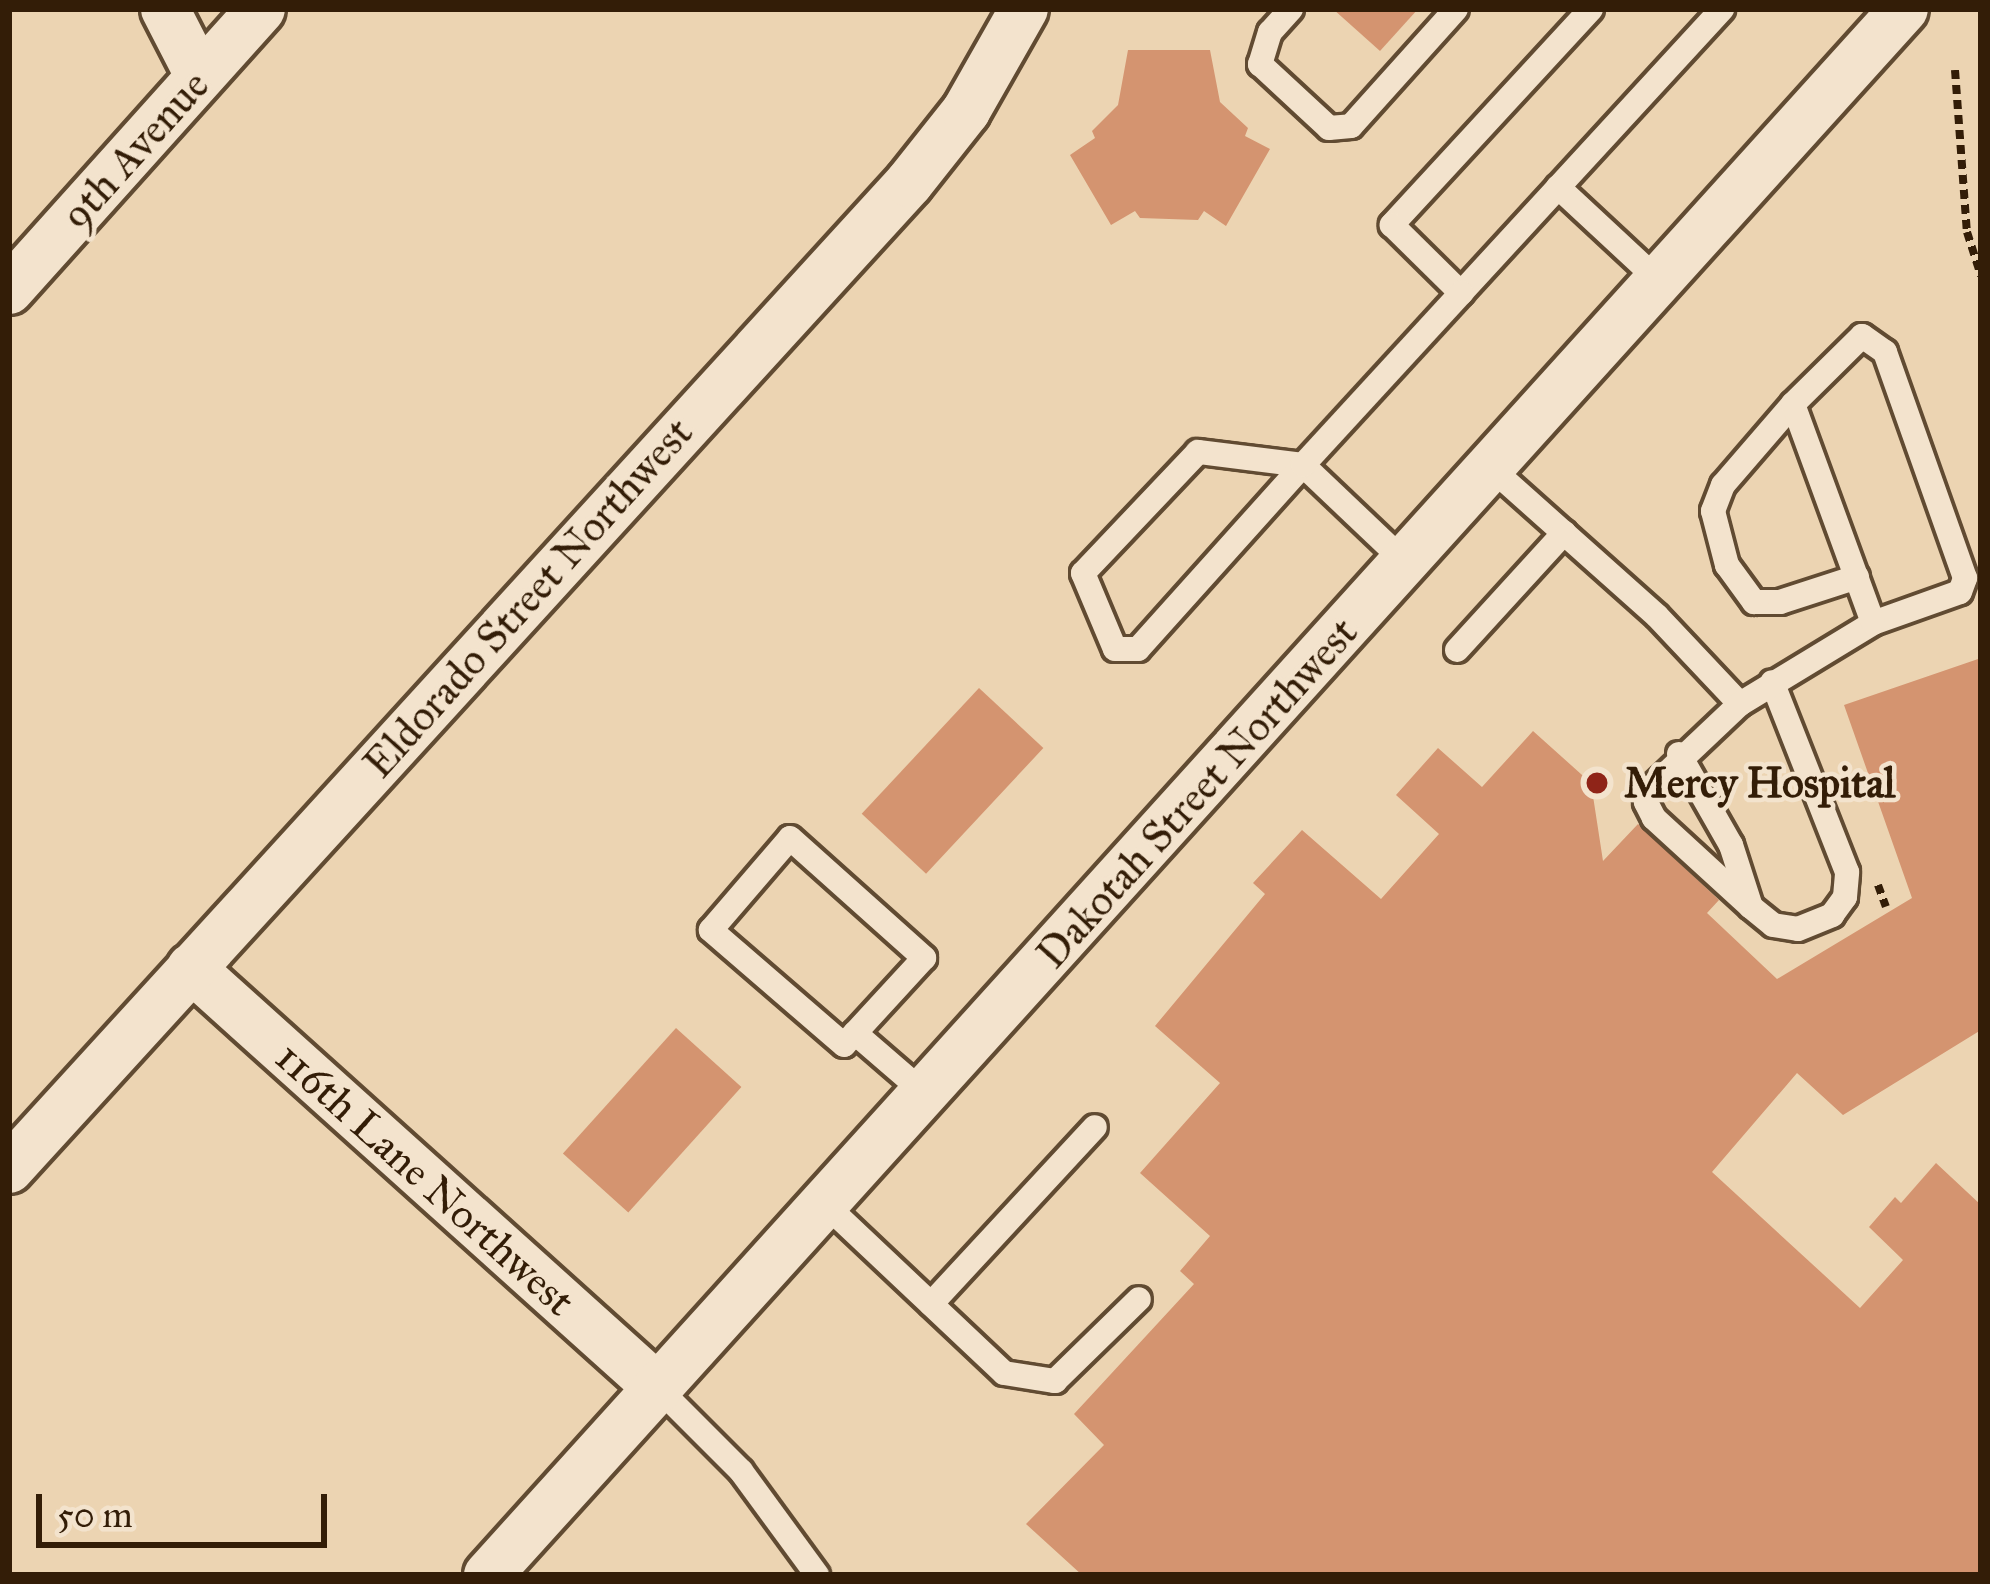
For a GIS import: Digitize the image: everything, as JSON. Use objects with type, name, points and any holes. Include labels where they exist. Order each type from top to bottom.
[{"type":"street","points":[[166,9],[200,77]]},
{"type":"street","name":"9th Avenue","points":[[9,290],[261,9]]},
{"type":"street","name":"Dakotah Street Northwest","points":[[488,1575],[928,1096],[1904,9]]},
{"type":"street","name":"Eldorado Street Northwest","points":[[9,1169],[909,183],[1009,16]]},
{"type":"street","name":"116th Lane Northwest","points":[[191,968],[659,1389]]},
{"type":"lane","points":[[1291,9],[1270,32],[1260,64],[1329,128],[1351,126],[1456,9]]},
{"type":"lane","points":[[1460,293],[1393,225],[1591,9]]},
{"type":"lane","points":[[1404,561],[1303,465],[1198,452],[1083,573],[1115,649],[1138,649],[1303,465],[1722,9]]},
{"type":"lane","points":[[1558,188],[1658,280]]},
{"type":"lane","points":[[1772,682],[1847,872],[1845,898],[1832,916],[1798,929],[1774,925],[1750,907],[1669,835],[1646,802],[1679,754],[1772,682],[1873,623],[1960,592],[1966,563],[1876,341],[1851,341],[1724,485],[1713,512],[1727,565],[1754,602],[1780,602],[1856,577]]},
{"type":"lane","points":[[1792,404],[1873,623]]},
{"type":"lane","points":[[1491,469],[1670,628],[1740,704]]},
{"type":"lane","points":[[1457,650],[1564,533]]},
{"type":"lane","points":[[1679,754],[1731,845],[1750,907]]},
{"type":"lane","points":[[790,838],[924,958],[855,1033],[844,1045],[711,930],[790,838]]},
{"type":"lane","points":[[855,1033],[928,1096]]},
{"type":"lane","points":[[931,1304],[1095,1127]]},
{"type":"lane","points":[[827,1206],[1004,1373],[1055,1381],[1139,1299]]},
{"type":"lane","points":[[659,1389],[741,1471],[817,1575]]},
{"type":"path","points":[[1954,70],[1967,232],[1981,276]]},
{"type":"building","points":[[1333,9],[1418,9],[1380,51]]},
{"type":"building","points":[[1128,50],[1210,50],[1220,102],[1248,128],[1245,136],[1270,149],[1226,226],[1204,211],[1198,220],[1140,218],[1135,211],[1111,225],[1070,155],[1095,138],[1092,131],[1118,105]]},
{"type":"building","points":[[1981,658],[1981,1030],[1843,1115],[1797,1073],[1712,1172],[1860,1308],[1903,1260],[1869,1227],[1895,1197],[1901,1203],[1936,1163],[1981,1205],[1981,1575],[1082,1575],[1026,1524],[1104,1445],[1074,1414],[1194,1284],[1180,1271],[1210,1236],[1140,1173],[1220,1083],[1155,1026],[1265,894],[1253,883],[1302,830],[1381,899],[1439,834],[1396,795],[1438,748],[1482,787],[1533,731],[1591,783],[1603,861],[1638,824],[1719,900],[1707,913],[1777,979],[1912,898],[1844,705]]},
{"type":"building","points":[[979,688],[1043,748],[926,874],[862,814]]},
{"type":"building","points":[[676,1028],[741,1087],[628,1212],[563,1154]]},
{"type":"place","name":"Mercy Hospital","points":[[1597,783]]}]
